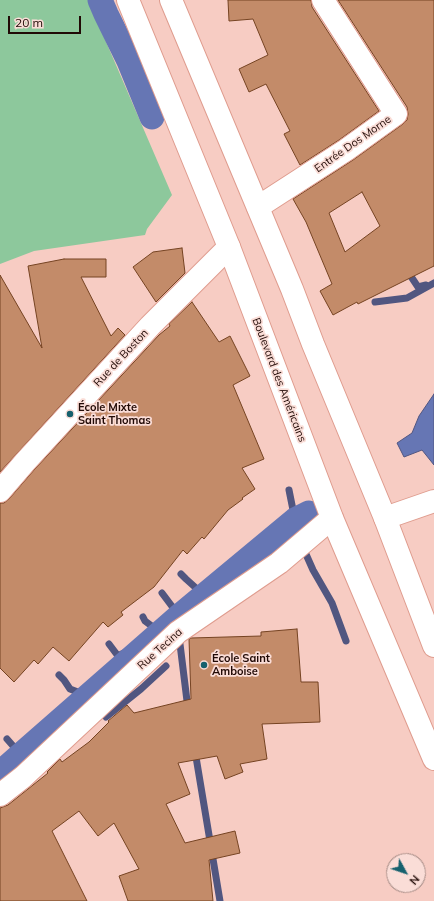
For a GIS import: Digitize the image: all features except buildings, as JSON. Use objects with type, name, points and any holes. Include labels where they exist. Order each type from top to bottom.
[{"type":"main road","name":"Boulevard des Américains","points":[[128,0],[229,247],[332,518],[434,759]]},
{"type":"main road","points":[[171,0],[385,518],[434,646]]},
{"type":"main road","name":"Entrée Dos Morne","points":[[258,208],[346,150],[396,114],[323,0]]},
{"type":"main road","name":"Rue de Boston","points":[[0,491],[150,326],[229,247]]},
{"type":"main road","points":[[385,518],[434,501]]},
{"type":"main road","name":"Rue Tecina","points":[[0,796],[23,777],[178,632],[279,563],[332,518]]},
{"type":"green space","points":[[0,0],[88,0],[172,195],[147,229],[145,235],[34,251],[0,264]]},
{"type":"water","points":[[434,394],[434,465],[422,450],[404,457],[397,443],[412,433],[419,416]]},
{"type":"waterway","points":[[100,0],[129,61],[152,117]]},
{"type":"waterway","points":[[406,269],[418,287],[426,285]]},
{"type":"waterway","points":[[375,302],[407,298],[434,283]]},
{"type":"waterway","points":[[289,490],[300,536]]},
{"type":"waterway","points":[[0,773],[183,613],[295,520],[309,513]]},
{"type":"waterway","points":[[305,552],[313,570],[332,603],[346,641]]},
{"type":"waterway","points":[[181,574],[196,588],[207,592]]},
{"type":"waterway","points":[[162,593],[174,609],[183,613]]},
{"type":"waterway","points":[[186,620],[192,605]]},
{"type":"waterway","points":[[143,617],[145,621],[157,630],[164,629]]},
{"type":"waterway","points":[[179,636],[188,709]]},
{"type":"waterway","points":[[109,644],[118,656],[124,653],[137,652]]},
{"type":"waterway","points":[[106,717],[141,689],[166,666]]},
{"type":"waterway","points":[[59,675],[70,689],[83,694],[90,694]]},
{"type":"waterway","points":[[7,739],[14,747],[28,748]]},
{"type":"waterway","points":[[195,751],[220,901]]},
{"type":"place","name":"École Mixte Saint Thomas","points":[[70,414]]},
{"type":"place","name":"École Saint Amboise","points":[[204,665]]}]
